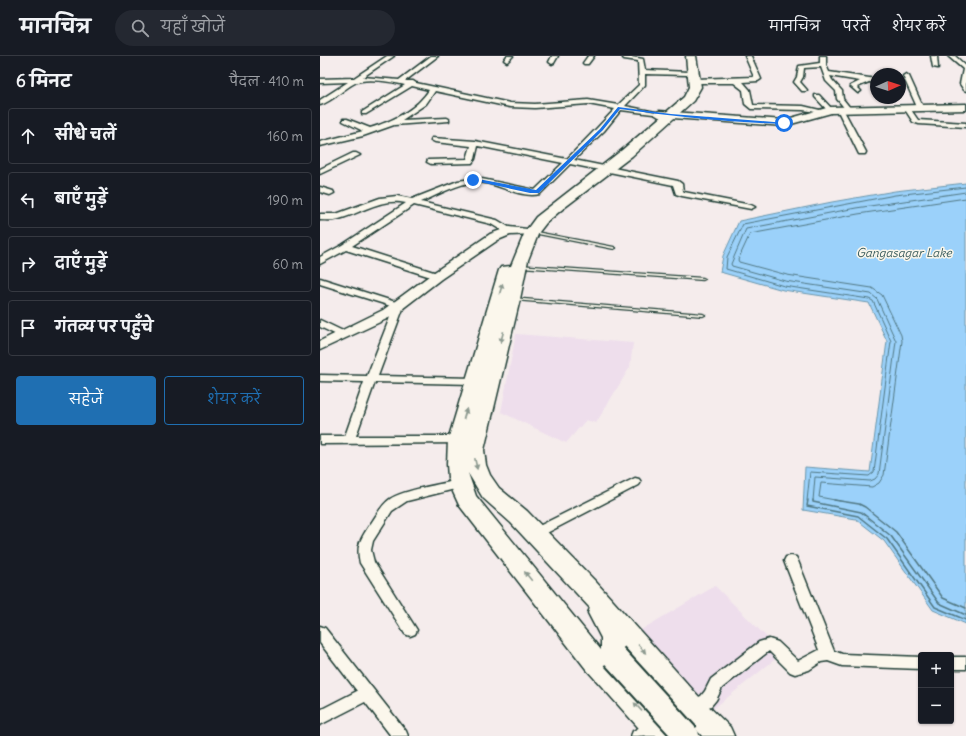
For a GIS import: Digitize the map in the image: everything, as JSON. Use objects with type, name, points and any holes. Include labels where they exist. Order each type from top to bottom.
[{"type":"highway","points":[[683,56],[691,77]]},
{"type":"highway","points":[[653,733],[467,500],[459,484],[456,460],[458,440],[474,381],[510,259],[521,232],[528,221],[537,212],[600,168],[665,115],[685,90],[691,77],[691,56]]},
{"type":"highway","points":[[521,232],[526,246],[519,266],[474,450],[476,465],[480,476],[491,493],[519,517],[588,588],[692,707],[720,736]]},
{"type":"highway","points":[[588,588],[614,638],[614,656]]},
{"type":"highway","points":[[552,606],[571,620],[599,647],[614,656],[687,736]]},
{"type":"street","points":[[320,103],[391,56]]},
{"type":"street","points":[[401,81],[435,56],[441,56]]},
{"type":"street","points":[[586,63],[591,56]]},
{"type":"street","points":[[643,72],[735,81],[756,80],[758,78],[748,56]]},
{"type":"street","points":[[320,81],[357,79],[401,81],[510,105],[535,106],[580,102],[596,103],[665,115],[750,122],[784,123],[801,120],[835,110],[840,99],[839,91],[829,81],[823,65],[823,56]]},
{"type":"street","points":[[934,56],[936,66]]},
{"type":"street","points":[[951,56],[966,69],[963,84],[966,89]]},
{"type":"street","points":[[320,260],[345,247],[413,202],[461,183],[473,180],[530,192],[537,192],[570,162],[642,85],[643,72],[641,60],[626,58]]},
{"type":"street","points":[[804,90],[797,82],[800,77],[801,67],[823,65]]},
{"type":"street","points":[[827,74],[870,80]]},
{"type":"street","points":[[906,76],[920,108]]},
{"type":"street","points":[[320,89],[330,80]]},
{"type":"street","points":[[735,81],[744,85],[748,104],[751,107],[835,110],[966,107]]},
{"type":"street","points":[[858,91],[853,86],[870,81]]},
{"type":"street","points":[[364,113],[413,83]]},
{"type":"street","points":[[320,144],[370,131],[393,123],[424,102],[434,88]]},
{"type":"street","points":[[906,88],[912,90]]},
{"type":"street","points":[[817,96],[835,110],[862,152]]},
{"type":"street","points":[[907,108],[915,121],[921,124],[966,125]]},
{"type":"street","points":[[345,120],[370,131]]},
{"type":"street","points":[[393,123],[424,123],[447,120]]},
{"type":"street","points":[[435,140],[475,143],[675,183],[678,184],[679,192],[682,194],[751,207]]},
{"type":"street","points":[[431,162],[469,161],[472,159],[475,143]]},
{"type":"street","points":[[320,172],[356,155]]},
{"type":"street","points":[[320,190],[330,193]]},
{"type":"street","points":[[320,218],[337,217],[385,199],[397,198],[494,222],[521,232]]},
{"type":"street","points":[[320,346],[399,306],[437,276],[494,237],[521,232]]},
{"type":"street","points":[[345,247],[437,276]]},
{"type":"street","points":[[320,281],[399,306]]},
{"type":"street","points":[[349,440],[399,306]]},
{"type":"street","points":[[320,323],[343,335]]},
{"type":"street","points":[[320,378],[474,381]]},
{"type":"street","points":[[320,440],[476,440]]},
{"type":"street","points":[[534,534],[635,482]]},
{"type":"street","points":[[410,630],[367,563],[364,550],[367,540],[388,508],[395,502],[403,498],[459,484]]},
{"type":"street","points":[[791,561],[828,656]]},
{"type":"street","points":[[320,632],[366,694],[400,736]]},
{"type":"street","points":[[653,733],[692,707],[706,701],[711,695],[716,684],[764,646],[773,646],[795,668],[821,655],[842,660],[918,663]]},
{"type":"street","points":[[954,663],[966,663]]},
{"type":"street","points":[[320,718],[366,694]]},
{"type":"lane","points":[[521,232],[614,248]]},
{"type":"lane","points":[[519,266],[703,279]]},
{"type":"lane","points":[[512,299],[703,315]]},
{"type":"shaded area","points":[[516,334],[633,343],[630,367],[596,423],[586,420],[566,443],[501,412]]},
{"type":"shaded area","points":[[715,586],[783,653],[708,713],[634,634]]},
{"type":"water","name":"Gangasagar Lake","points":[[966,183],[966,624],[933,610],[884,541],[856,519],[803,510],[805,467],[870,472],[887,341],[869,303],[783,290],[720,272],[723,256],[739,221],[895,191]]},
{"type":"route","points":[[473,180],[530,192],[537,192],[570,162],[601,130],[619,108],[671,116],[784,123]]}]
